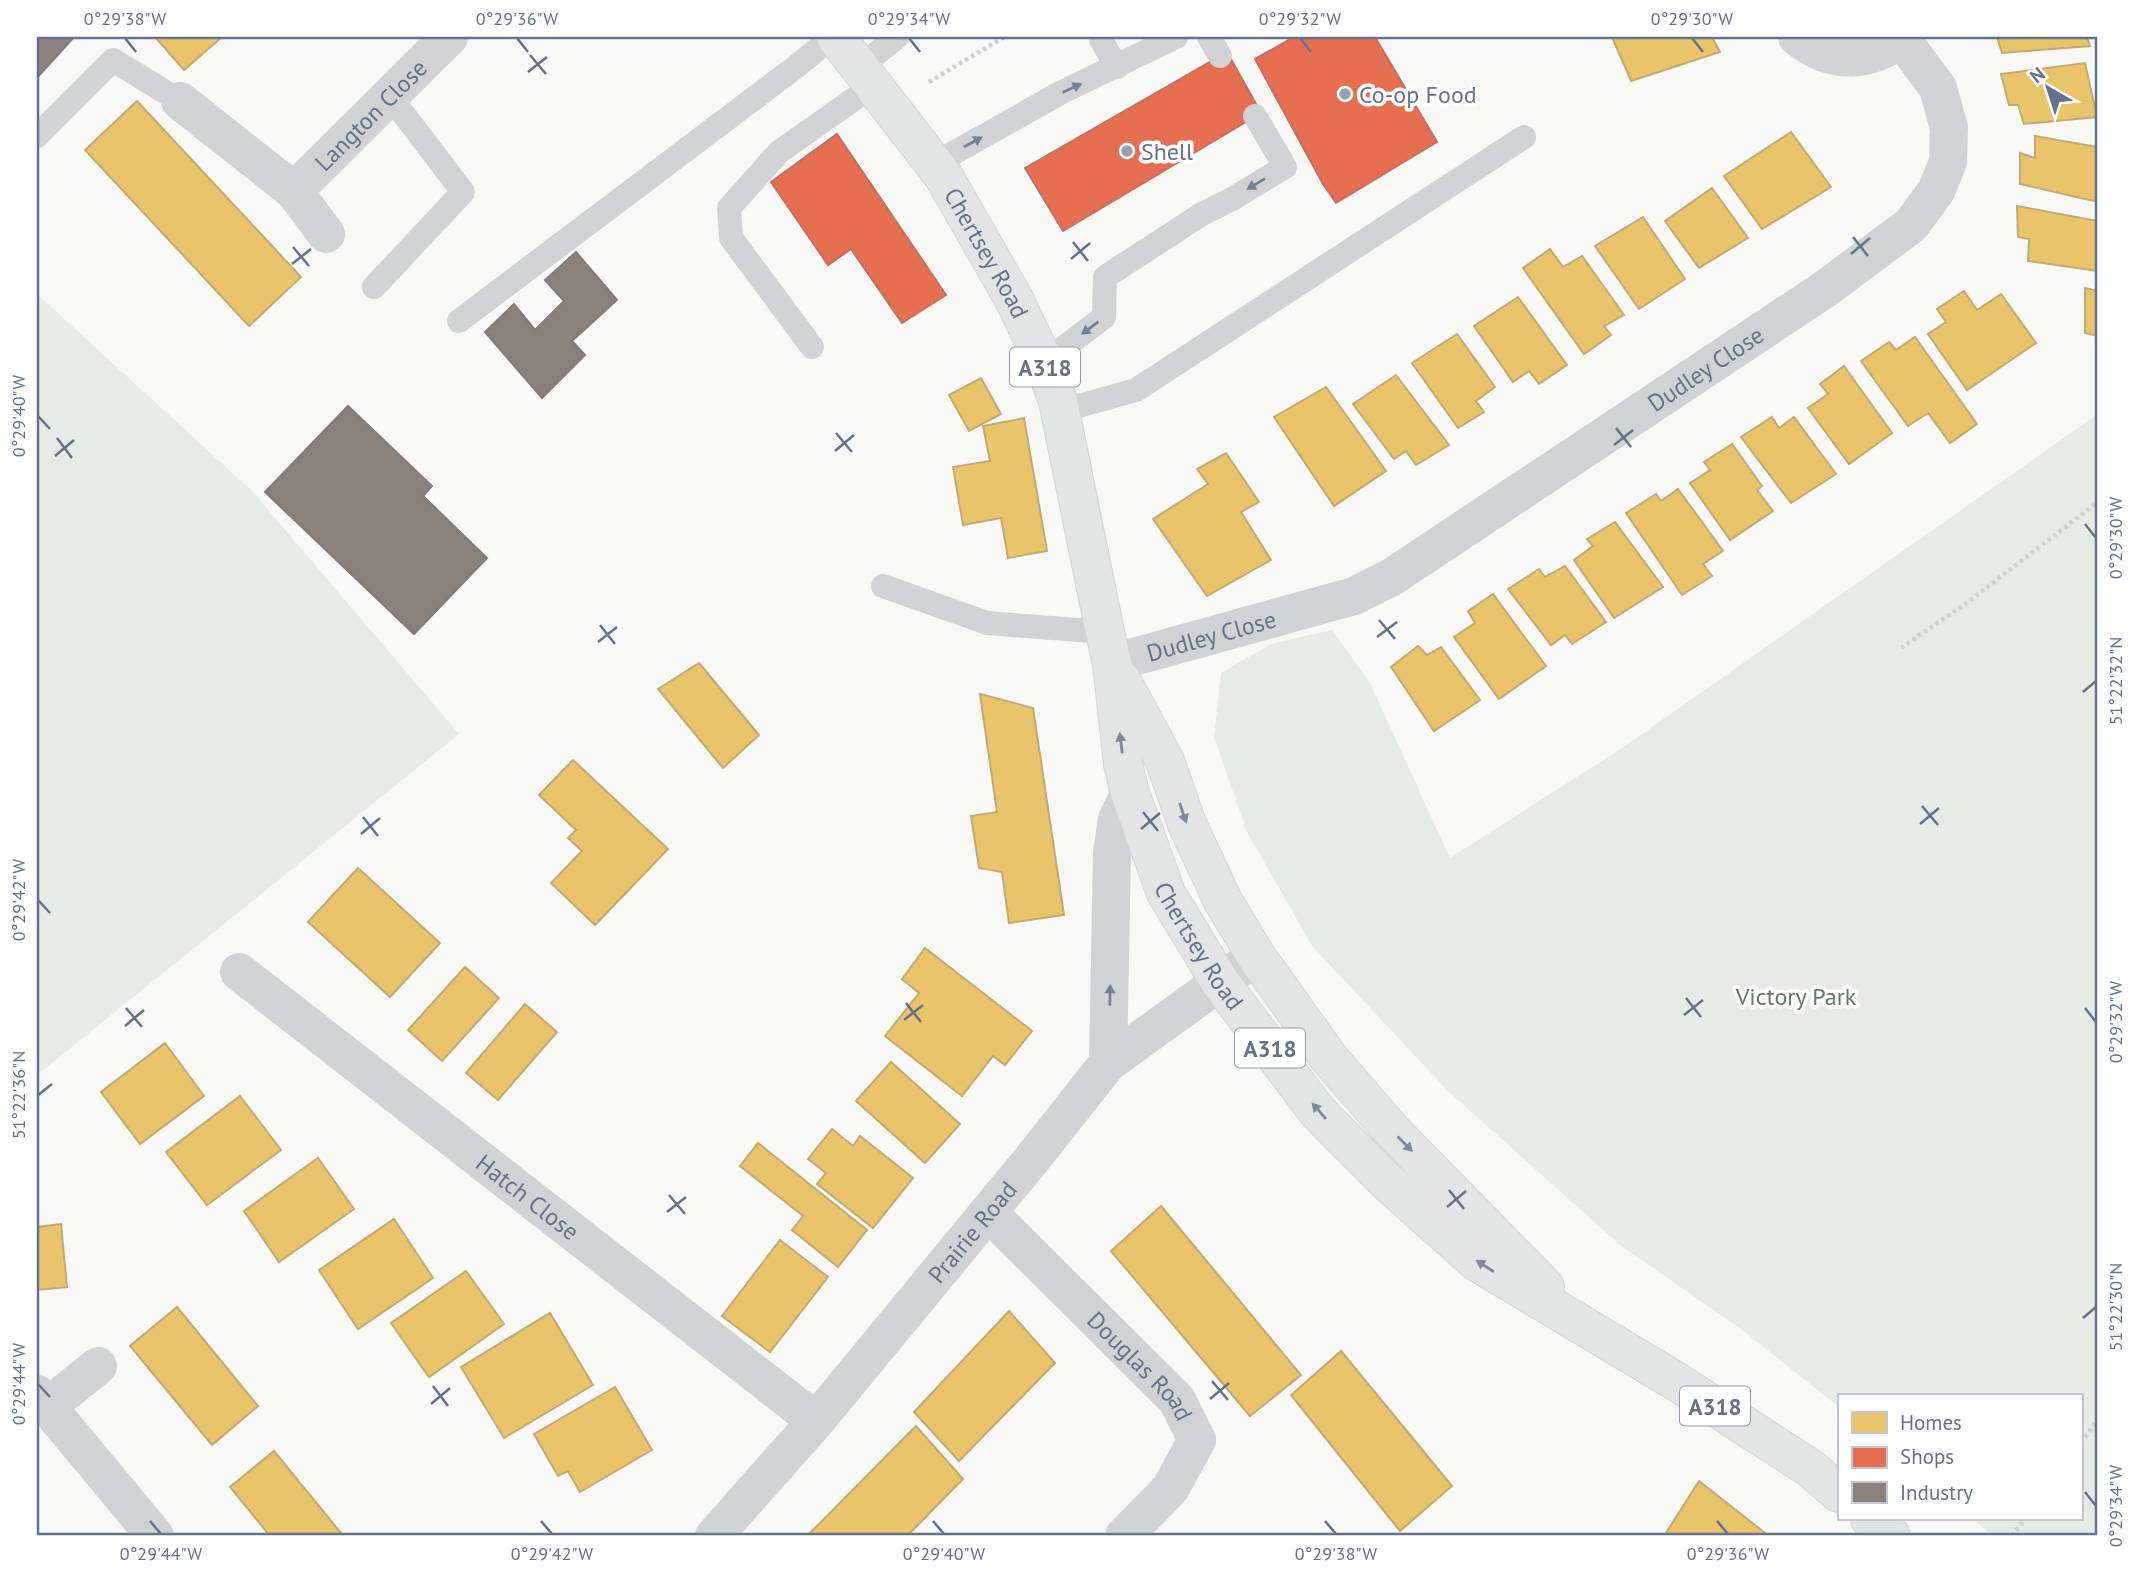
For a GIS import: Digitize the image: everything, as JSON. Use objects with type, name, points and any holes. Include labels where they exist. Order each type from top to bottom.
[{"type":"main road","name":"Chertsey Road","points":[[834,37],[944,177],[1015,301],[1044,363],[1061,411],[1109,648],[1130,793],[1166,893],[1220,982],[1317,1111],[1393,1188],[1477,1262],[1677,1382],[1810,1468],[1838,1492]]},
{"type":"main road","name":"Chertsey Road","points":[[1109,648],[1165,761],[1187,824],[1223,901],[1256,957],[1329,1058],[1393,1132],[1585,1327]]},
{"type":"main road","points":[[1871,1520],[1891,1536]]},
{"type":"street","name":"Langton Close","points":[[294,191],[449,37]]},
{"type":"street","points":[[1797,37],[1812,49],[1834,57],[1858,58],[1881,51],[1902,38]]},
{"type":"street","name":"Dudley Close","points":[[1109,648],[1354,596],[1392,577],[1802,304],[1911,225],[1936,191],[1948,162],[1949,128],[1938,88],[1902,38]]},
{"type":"street","name":"Langton Close","points":[[180,101],[294,191],[326,234]]},
{"type":"street","points":[[1108,1063],[1112,853],[1117,819],[1130,793]]},
{"type":"street","name":"Prairie Road","points":[[714,1536],[816,1421],[1108,1063],[1256,957]]},
{"type":"street","name":"Hatch Close","points":[[239,972],[816,1421]]},
{"type":"street","name":"Douglas Road","points":[[988,1212],[1177,1400],[1196,1440],[1170,1489],[1124,1536]]},
{"type":"street","points":[[98,1366],[42,1400],[155,1536]]},
{"type":"lane","points":[[459,320],[834,37]]},
{"type":"lane","points":[[812,347],[731,238],[729,208],[779,152],[874,86],[897,37]]},
{"type":"lane","points":[[1102,37],[1101,40],[1117,67]]},
{"type":"lane","points":[[934,164],[1062,92],[1177,37]]},
{"type":"lane","points":[[37,136],[113,60],[180,101]]},
{"type":"lane","points":[[374,286],[463,192],[389,95]]},
{"type":"lane","points":[[1044,363],[1104,317],[1105,276],[1202,214],[1232,200],[1285,167],[1255,116]]},
{"type":"lane","points":[[1061,411],[1136,390],[1524,137]]},
{"type":"lane","points":[[883,586],[987,623],[1109,648]]},
{"type":"path","points":[[874,86],[1004,37]]},
{"type":"path","points":[[1901,648],[1964,605],[2098,502]]},
{"type":"path","points":[[2082,1442],[2098,1419]]},
{"type":"path","points":[[2012,1536],[2024,1520]]},
{"type":"green space","points":[[37,294],[253,492],[459,734],[37,1075]]},
{"type":"green space","name":"Victory Park","points":[[2098,414],[2098,1536],[1992,1536],[1974,1520],[2082,1520],[2082,1394],[1838,1394],[1838,1406],[1741,1329],[1620,1245],[1448,1091],[1312,946],[1247,832],[1214,737],[1221,673],[1271,644],[1332,630],[1370,683],[1450,858],[1622,748]]},
{"type":"building: Homes","points":[[155,37],[222,37],[184,70]]},
{"type":"building: Homes","points":[[1612,37],[1712,37],[1720,52],[1631,81]]},
{"type":"building: Homes","points":[[1997,37],[2087,37],[2090,46],[2002,53]]},
{"type":"building: Homes","points":[[2085,63],[2097,117],[2024,124],[2018,105],[2009,105],[2001,74]]},
{"type":"building: Homes","points":[[137,101],[301,277],[249,326],[85,150]]},
{"type":"building: Homes","points":[[1791,132],[1831,187],[1762,229],[1724,176]]},
{"type":"building: Homes","points":[[2035,136],[2098,147],[2098,202],[2020,184],[2020,153],[2035,158]]},
{"type":"building: Homes","points":[[1712,188],[1748,238],[1699,268],[1665,221]]},
{"type":"building: Homes","points":[[2017,206],[2098,221],[2098,271],[2028,261],[2029,239],[2018,237]]},
{"type":"building: Homes","points":[[1643,217],[1685,279],[1639,309],[1595,246]]},
{"type":"building: Homes","points":[[1550,249],[1563,267],[1582,256],[1624,315],[1604,326],[1611,335],[1584,354],[1523,268]]},
{"type":"building: Homes","points":[[2085,288],[2098,291],[2098,336],[2085,333]]},
{"type":"building: Homes","points":[[1964,291],[1977,310],[2001,294],[2036,343],[1967,390],[1928,334],[1946,322],[1937,309]]},
{"type":"building: Homes","points":[[1518,297],[1567,365],[1539,384],[1529,371],[1513,382],[1474,326]]},
{"type":"building: Homes","points":[[1457,334],[1495,387],[1476,401],[1484,412],[1458,428],[1412,363]]},
{"type":"building: Homes","points":[[1915,337],[1977,424],[1950,443],[1928,413],[1908,426],[1861,361],[1889,342],[1896,350]]},
{"type":"building: Homes","points":[[1844,366],[1892,433],[1849,464],[1808,408],[1828,394],[1820,384]]},
{"type":"building: Homes","points":[[1396,375],[1449,445],[1416,465],[1406,451],[1394,459],[1353,404]]},
{"type":"building: Homes","points":[[981,378],[1001,414],[969,431],[949,395]]},
{"type":"building: Homes","points":[[1326,387],[1386,471],[1334,506],[1274,417]]},
{"type":"building: Homes","points":[[1772,417],[1779,428],[1794,417],[1836,474],[1791,503],[1741,437]]},
{"type":"building: Homes","points":[[1024,418],[1047,551],[1008,558],[1001,518],[963,525],[953,467],[990,461],[983,426]]},
{"type":"building: Homes","points":[[1732,444],[1762,486],[1757,490],[1773,511],[1730,540],[1690,483],[1710,470],[1704,462]]},
{"type":"building: Homes","points":[[1226,453],[1259,502],[1241,512],[1271,560],[1207,596],[1153,519],[1208,484],[1197,469]]},
{"type":"building: Homes","points":[[1678,489],[1723,551],[1703,564],[1712,576],[1682,595],[1626,513],[1656,494],[1661,501]]},
{"type":"building: Homes","points":[[1615,522],[1663,587],[1614,618],[1574,560],[1593,546],[1587,539]]},
{"type":"building: Homes","points":[[1565,566],[1606,622],[1572,644],[1565,635],[1551,645],[1508,589],[1539,569],[1545,577]]},
{"type":"building: Homes","points":[[1493,594],[1546,666],[1499,699],[1454,637],[1475,623],[1468,611]]},
{"type":"building: Homes","points":[[1418,646],[1427,655],[1441,647],[1480,700],[1434,731],[1391,667]]},
{"type":"building: Homes","points":[[699,663],[759,735],[723,768],[658,689]]},
{"type":"building: Homes","points":[[980,694],[1033,708],[1064,915],[1009,923],[1002,872],[979,868],[971,816],[997,812]]},
{"type":"building: Homes","points":[[573,760],[668,849],[595,925],[551,883],[582,851],[568,838],[576,830],[539,795]]},
{"type":"building: Homes","points":[[358,868],[440,943],[390,997],[308,922]]},
{"type":"building: Homes","points":[[925,948],[1032,1031],[1005,1065],[993,1056],[962,1096],[885,1036],[919,993],[902,979]]},
{"type":"building: Homes","points":[[465,967],[499,998],[442,1061],[408,1030]]},
{"type":"building: Homes","points":[[525,1004],[557,1032],[498,1100],[466,1073]]},
{"type":"building: Homes","points":[[165,1043],[204,1096],[140,1144],[101,1092]]},
{"type":"building: Homes","points":[[891,1062],[960,1124],[925,1163],[856,1101]]},
{"type":"building: Homes","points":[[240,1096],[281,1150],[207,1205],[166,1152]]},
{"type":"building: Homes","points":[[832,1129],[853,1146],[860,1136],[913,1178],[873,1228],[817,1184],[826,1173],[808,1159]]},
{"type":"building: Homes","points":[[758,1143],[867,1230],[838,1267],[792,1230],[803,1216],[740,1166]]},
{"type":"building: Homes","points":[[318,1158],[354,1209],[279,1262],[244,1211]]},
{"type":"building: Homes","points":[[1161,1206],[1301,1375],[1250,1416],[1111,1251]]},
{"type":"building: Homes","points":[[394,1219],[433,1278],[358,1329],[319,1270]]},
{"type":"building: Homes","points":[[61,1224],[67,1287],[37,1290],[37,1227]]},
{"type":"building: Homes","points":[[780,1240],[828,1277],[770,1352],[722,1316]]},
{"type":"building: Homes","points":[[466,1271],[504,1324],[429,1377],[391,1323]]},
{"type":"building: Homes","points":[[177,1307],[258,1406],[212,1445],[130,1346]]},
{"type":"building: Homes","points":[[1009,1311],[1055,1363],[959,1461],[914,1412]]},
{"type":"building: Homes","points":[[550,1313],[593,1385],[504,1438],[461,1367]]},
{"type":"building: Homes","points":[[1341,1351],[1452,1486],[1400,1531],[1291,1395]]},
{"type":"building: Homes","points":[[615,1387],[652,1450],[580,1492],[568,1471],[558,1476],[534,1434]]},
{"type":"building: Homes","points":[[916,1426],[963,1479],[907,1536],[807,1536]]},
{"type":"building: Homes","points":[[274,1451],[341,1533],[337,1536],[270,1536],[230,1487]]},
{"type":"building: Homes","points":[[1699,1481],[1765,1533],[1763,1536],[1664,1536]]},
{"type":"building: Shops","points":[[1294,37],[1375,37],[1437,142],[1336,203],[1255,59]]},
{"type":"building: Shops","name":"Shell","points":[[1227,52],[1261,113],[1063,231],[1025,168]]},
{"type":"building: Shops","points":[[837,134],[946,295],[902,323],[851,249],[828,265],[771,182]]},
{"type":"building: Industry","points":[[37,37],[74,37],[37,78]]},
{"type":"building: Industry","points":[[576,252],[617,300],[572,341],[585,355],[542,398],[485,332],[514,304],[535,330],[564,301],[545,280]]},
{"type":"building: Industry","points":[[348,406],[432,486],[423,496],[487,558],[414,634],[265,492]]},
{"type":"place","name":"Co-op Food","points":[[1345,94]]},
{"type":"place","name":"Shell","points":[[1127,151]]}]
